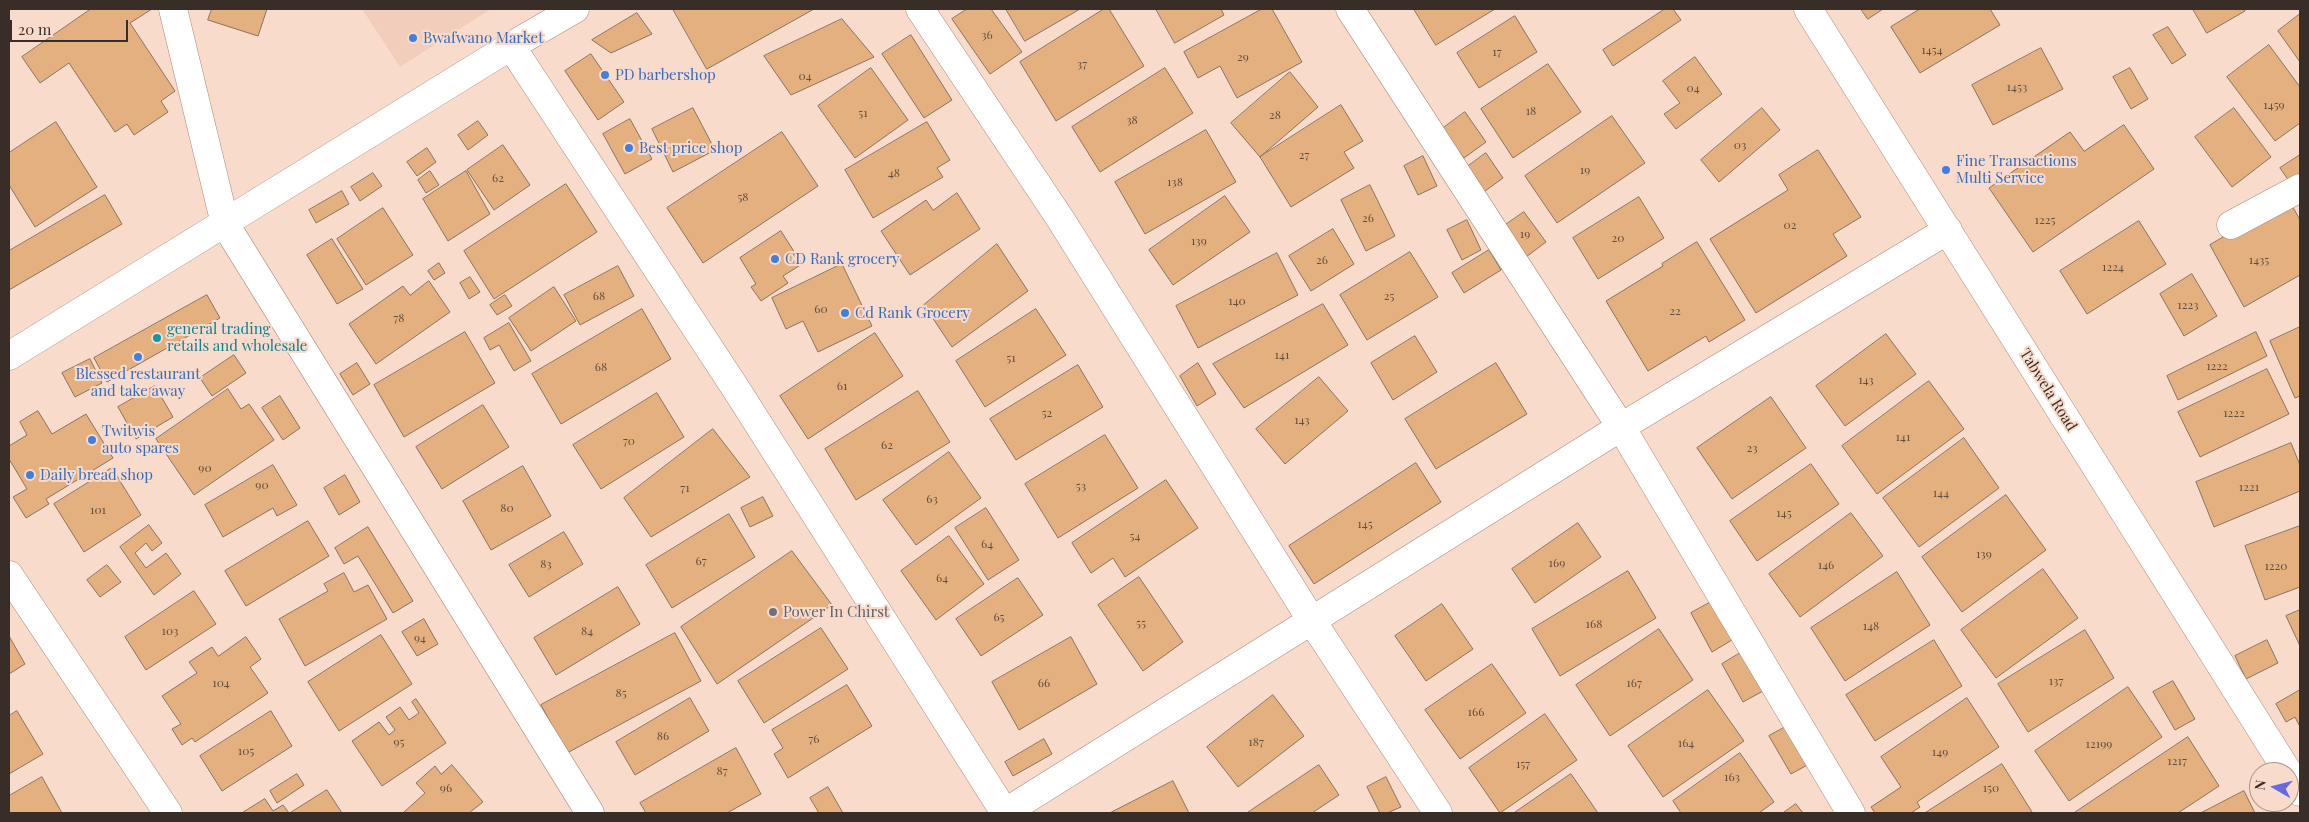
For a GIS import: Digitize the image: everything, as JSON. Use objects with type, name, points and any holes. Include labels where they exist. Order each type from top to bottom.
[{"type":"street","points":[[173,9],[225,224],[590,813]]},
{"type":"street","points":[[9,356],[511,46],[575,9]]},
{"type":"street","points":[[920,9],[1126,320],[1312,621],[1438,813]]},
{"type":"street","points":[[1350,9],[1621,427],[1851,813]]},
{"type":"street","name":"Tabwela Road","points":[[1808,9],[2281,762]]},
{"type":"street","points":[[511,46],[738,392],[1005,813],[1621,427],[1948,230]]},
{"type":"street","points":[[2232,225],[2300,188]]},
{"type":"street","points":[[9,575],[168,813]]},
{"type":"shaded area","name":"Bwafwano Market","points":[[362,9],[491,9],[400,67]]},
{"type":"building","points":[[91,9],[152,9],[130,23],[175,91],[161,101],[168,112],[134,135],[127,124],[115,132],[69,63],[40,83],[22,57]]},
{"type":"building","points":[[212,9],[267,9],[258,36],[208,20]]},
{"type":"building","points":[[673,9],[814,9],[707,69]]},
{"type":"building","points":[[967,9],[991,9],[1022,52],[990,74],[952,19]]},
{"type":"building","points":[[1006,9],[1080,9],[1025,41]]},
{"type":"building","points":[[1104,9],[1109,9],[1144,66],[1056,121],[1020,62]]},
{"type":"building","points":[[1156,9],[1221,9],[1224,15],[1175,43]]},
{"type":"building","points":[[1262,9],[1272,9],[1302,62],[1237,98],[1220,66],[1198,78],[1184,52]]},
{"type":"building","points":[[1414,9],[1495,9],[1436,45]]},
{"type":"building","points":[[1665,9],[1673,9],[1681,20],[1613,66],[1603,50]]},
{"type":"building","points":[[1861,9],[1883,9],[1868,19]]},
{"type":"building","points":[[1920,9],[1990,9],[2000,25],[1920,73],[1891,27]]},
{"type":"building","points":[[2193,9],[2244,9],[2245,11],[2207,33]]},
{"type":"building","points":[[637,13],[652,34],[611,53],[592,40]]},
{"type":"building","points":[[2300,14],[2300,62],[2278,31]]},
{"type":"building","points":[[1515,16],[1537,52],[1479,88],[1457,53]]},
{"type":"building","points":[[842,19],[874,57],[791,95],[764,56]]},
{"type":"building","points":[[2168,27],[2186,55],[2172,64],[2153,35]]},
{"type":"building","points":[[911,35],[952,100],[924,118],[882,54]]},
{"type":"building","points":[[2269,45],[2300,87],[2300,123],[2275,141],[2227,77]]},
{"type":"building","points":[[2041,48],[2063,89],[1993,125],[1972,85]]},
{"type":"building","points":[[591,54],[624,102],[598,120],[565,71]]},
{"type":"building","points":[[1695,57],[1722,94],[1676,129],[1664,114],[1680,103],[1663,81]]},
{"type":"building","points":[[1548,64],[1581,112],[1513,158],[1481,109]]},
{"type":"building","points":[[871,68],[908,120],[855,158],[818,106]]},
{"type":"building","points":[[1165,68],[1193,113],[1100,172],[1072,127]]},
{"type":"building","points":[[2130,68],[2148,99],[2131,109],[2113,77]]},
{"type":"building","points":[[1290,72],[1318,107],[1260,157],[1231,123]]},
{"type":"building","points":[[1341,105],[1363,141],[1344,152],[1354,168],[1291,207],[1260,157]]},
{"type":"building","points":[[693,108],[715,150],[673,172],[652,129]]},
{"type":"building","points":[[1762,108],[1780,130],[1719,182],[1701,160]]},
{"type":"building","points":[[2234,108],[2271,157],[2232,187],[2195,137]]},
{"type":"building","points":[[1465,112],[1486,142],[1464,158],[1442,129]]},
{"type":"building","points":[[1612,116],[1645,163],[1557,223],[1525,176]]},
{"type":"building","points":[[630,119],[652,159],[625,174],[603,134]]},
{"type":"building","points":[[478,121],[488,135],[468,150],[458,135]]},
{"type":"building","points":[[56,122],[97,187],[35,227],[9,185],[9,153]]},
{"type":"building","points":[[927,122],[950,160],[937,168],[943,177],[873,218],[845,170]]},
{"type":"building","points":[[2124,125],[2154,169],[2033,252],[1989,188],[2070,132],[2084,151]]},
{"type":"building","points":[[1206,130],[1236,182],[1145,234],[1115,182]]},
{"type":"building","points":[[782,132],[818,186],[703,263],[667,208]]},
{"type":"building","points":[[503,145],[530,185],[494,210],[467,170]]},
{"type":"building","points":[[427,148],[436,162],[417,176],[407,162]]},
{"type":"building","points":[[1818,150],[1861,217],[1833,234],[1847,256],[1756,313],[1710,239],[1788,190],[1779,175]]},
{"type":"building","points":[[1486,153],[1503,178],[1481,194],[1463,170]]},
{"type":"building","points":[[2300,155],[2300,173],[2289,181],[2280,168]]},
{"type":"building","points":[[1423,156],[1437,186],[1418,195],[1404,166]]},
{"type":"building","points":[[430,171],[439,185],[426,193],[418,180]]},
{"type":"building","points":[[466,171],[490,214],[448,241],[423,199]]},
{"type":"building","points":[[373,173],[382,186],[360,201],[351,187]]},
{"type":"building","points":[[566,184],[597,232],[494,299],[464,251]]},
{"type":"building","points":[[1370,185],[1395,236],[1366,251],[1341,200]]},
{"type":"building","points":[[342,191],[349,204],[316,223],[309,210]]},
{"type":"building","points":[[957,193],[980,229],[910,275],[881,231],[926,200],[933,210]]},
{"type":"building","points":[[105,195],[122,224],[9,290],[9,251]]},
{"type":"building","points":[[1225,196],[1250,232],[1173,285],[1149,250]]},
{"type":"building","points":[[1639,197],[1664,238],[1598,279],[1573,238]]},
{"type":"building","points":[[2289,200],[2300,220],[2300,275],[2244,307],[2210,245]]},
{"type":"building","points":[[383,208],[413,255],[366,285],[337,239]]},
{"type":"building","points":[[1524,212],[1546,242],[1526,257],[1504,226]]},
{"type":"building","points":[[1467,220],[1481,250],[1462,260],[1447,230]]},
{"type":"building","points":[[2139,221],[2166,264],[2087,314],[2060,271]]},
{"type":"building","points":[[1333,229],[1354,264],[1311,291],[1289,256]]},
{"type":"building","points":[[781,231],[802,264],[783,276],[788,283],[761,301],[751,287],[756,284],[740,258]]},
{"type":"building","points":[[332,239],[363,289],[337,304],[307,255]]},
{"type":"building","points":[[1697,242],[1745,320],[1709,342],[1706,336],[1648,371],[1606,301],[1663,266],[1662,264]]},
{"type":"building","points":[[997,244],[1028,291],[952,347],[924,305]]},
{"type":"building","points":[[1489,250],[1501,270],[1464,293],[1452,273]]},
{"type":"building","points":[[1410,252],[1438,297],[1367,340],[1340,295]]},
{"type":"building","points":[[1277,253],[1298,295],[1198,348],[1176,306]]},
{"type":"building","points":[[439,263],[445,273],[434,280],[428,271]]},
{"type":"building","points":[[842,264],[872,326],[818,352],[803,321],[786,329],[772,298]]},
{"type":"building","points":[[618,266],[634,296],[580,325],[564,295]]},
{"type":"building","points":[[2192,274],[2217,316],[2184,336],[2160,294]]},
{"type":"building","points":[[470,277],[480,292],[469,299],[460,283]]},
{"type":"building","points":[[429,281],[450,312],[376,364],[349,324],[403,286],[410,295]]},
{"type":"building","points":[[554,287],[576,321],[531,351],[509,318]]},
{"type":"building","name":"general trading retails and wholesale","points":[[207,295],[220,318],[107,382],[94,358]]},
{"type":"building","points":[[505,295],[512,306],[497,315],[490,305]]},
{"type":"building","points":[[1323,304],[1348,345],[1244,408],[1213,364]]},
{"type":"building","points":[[642,309],[671,359],[561,424],[532,374]]},
{"type":"building","points":[[1036,309],[1066,355],[985,407],[956,361]]},
{"type":"building","points":[[509,323],[531,361],[514,371],[499,345],[490,350],[484,338]]},
{"type":"building","points":[[2300,327],[2300,396],[2295,398],[2270,341]]},
{"type":"building","points":[[465,332],[495,383],[404,437],[374,385]]},
{"type":"building","points":[[2256,332],[2267,356],[2178,400],[2167,376]]},
{"type":"building","points":[[875,333],[903,376],[808,439],[780,396]]},
{"type":"building","points":[[1886,334],[1916,374],[1845,426],[1816,386]]},
{"type":"building","points":[[1415,336],[1437,372],[1393,400],[1371,363]]},
{"type":"building","points":[[234,355],[246,373],[212,396],[200,378]]},
{"type":"building","points":[[90,359],[102,383],[75,397],[62,373]]},
{"type":"building","points":[[357,363],[370,384],[353,395],[340,374]]},
{"type":"building","points":[[1198,363],[1216,394],[1197,406],[1180,376]]},
{"type":"building","points":[[1496,363],[1527,414],[1436,469],[1405,419]]},
{"type":"building","points":[[1078,365],[1103,407],[1016,460],[990,419]]},
{"type":"building","points":[[2267,369],[2289,414],[2200,457],[2178,412]]},
{"type":"building","points":[[1319,377],[1348,411],[1285,464],[1256,429]]},
{"type":"building","points":[[1929,381],[1964,429],[1877,494],[1842,446]]},
{"type":"building","points":[[155,386],[173,417],[136,439],[118,407]]},
{"type":"building","points":[[228,389],[241,409],[249,404],[274,440],[194,495],[156,439]]},
{"type":"building","points":[[918,391],[950,442],[856,500],[825,449]]},
{"type":"building","points":[[657,393],[684,437],[601,489],[573,445]]},
{"type":"building","points":[[280,396],[300,428],[283,440],[262,408]]},
{"type":"building","points":[[1771,397],[1806,448],[1732,499],[1697,448]]},
{"type":"building","points":[[483,405],[509,447],[442,489],[416,447]]},
{"type":"building","points":[[38,411],[52,434],[86,414],[113,458],[46,499],[49,504],[26,518],[13,497],[27,489],[9,459],[9,446],[27,435],[20,422]]},
{"type":"building","points":[[713,429],[750,477],[651,537],[624,498]]},
{"type":"building","points":[[1105,435],[1138,488],[1058,538],[1025,484]]},
{"type":"building","points":[[1964,438],[1999,488],[1919,547],[1883,498]]},
{"type":"building","points":[[2291,443],[2300,465],[2300,491],[2214,527],[2196,482]]},
{"type":"building","points":[[949,452],[981,498],[916,545],[883,500]]},
{"type":"building","points":[[1416,463],[1441,502],[1314,584],[1289,546]]},
{"type":"building","points":[[1811,464],[1839,504],[1757,561],[1730,521]]},
{"type":"building","points":[[273,465],[297,505],[277,516],[273,508],[223,537],[205,505]]},
{"type":"building","points":[[523,466],[551,516],[491,550],[463,501]]},
{"type":"building","points":[[112,468],[141,515],[84,552],[54,504]]},
{"type":"building","points":[[345,475],[360,502],[339,515],[324,488]]},
{"type":"building","points":[[1166,480],[1198,528],[1125,577],[1113,558],[1091,573],[1072,543]]},
{"type":"building","points":[[2006,495],[2046,550],[1962,612],[1922,557]]},
{"type":"building","points":[[763,497],[773,516],[750,527],[741,508]]},
{"type":"building","points":[[986,508],[1019,560],[988,580],[955,528]]},
{"type":"building","points":[[1851,513],[1883,556],[1800,617],[1769,574]]},
{"type":"building","points":[[729,514],[755,557],[672,608],[646,565]]},
{"type":"building","points":[[308,521],[329,556],[246,606],[225,571]]},
{"type":"building","points":[[1578,523],[1601,557],[1535,603],[1512,569]]},
{"type":"building","points":[[149,525],[162,543],[152,551],[146,543],[135,553],[146,568],[166,553],[181,574],[154,595],[120,547]]},
{"type":"building","points":[[2300,526],[2300,587],[2265,600],[2245,546]]},
{"type":"building","points":[[368,527],[413,601],[393,613],[358,556],[344,564],[335,548]]},
{"type":"building","points":[[564,532],[583,564],[529,597],[509,565]]},
{"type":"building","points":[[949,536],[984,584],[936,620],[901,571]]},
{"type":"building","points":[[792,551],[832,605],[717,684],[681,627]]},
{"type":"building","points":[[107,565],[121,582],[100,597],[87,580]]},
{"type":"building","points":[[2043,569],[2078,618],[1996,678],[1961,630]]},
{"type":"building","points":[[1628,571],[1656,618],[1560,676],[1532,629]]},
{"type":"building","points":[[1897,572],[1930,625],[1845,681],[1811,628]]},
{"type":"building","points":[[344,573],[354,592],[368,585],[387,619],[305,666],[279,619],[328,591],[324,584]]},
{"type":"building","points":[[1139,577],[1183,642],[1143,671],[1098,605]]},
{"type":"building","points":[[1018,578],[1043,615],[981,656],[956,619]]},
{"type":"building","points":[[618,587],[640,624],[556,675],[534,638]]},
{"type":"building","points":[[194,591],[216,624],[146,670],[125,637]]},
{"type":"building","points":[[1711,602],[1732,640],[1712,652],[1691,613]]},
{"type":"building","points":[[1442,604],[1473,649],[1426,681],[1395,636]]},
{"type":"building","points":[[2300,610],[2300,646],[2286,616]]},
{"type":"building","points":[[424,619],[438,644],[417,656],[402,632]]},
{"type":"building","points":[[821,628],[848,669],[764,723],[738,681]]},
{"type":"building","points":[[1659,629],[1693,680],[1610,736],[1576,685]]},
{"type":"building","points":[[2085,630],[2114,678],[2028,732],[1998,684]]},
{"type":"building","points":[[675,633],[701,681],[567,753],[541,705]]},
{"type":"building","points":[[381,635],[412,684],[339,731],[308,682]]},
{"type":"building","points":[[9,636],[25,664],[9,674]]},
{"type":"building","points":[[246,637],[261,659],[250,667],[268,693],[195,742],[192,738],[182,745],[172,729],[181,724],[162,696],[197,673],[189,662],[212,647],[218,656]]},
{"type":"building","points":[[1071,637],[1097,684],[1019,730],[992,682]]},
{"type":"building","points":[[1934,640],[1962,686],[1875,741],[1846,695]]},
{"type":"building","points":[[2267,640],[2278,663],[2246,679],[2235,656]]},
{"type":"building","points":[[1742,652],[1763,691],[1743,702],[1722,664]]},
{"type":"building","points":[[1492,664],[1526,713],[1460,759],[1425,710]]},
{"type":"building","points":[[2173,681],[2195,719],[2175,730],[2153,692]]},
{"type":"building","points":[[847,685],[872,726],[788,778],[774,754],[783,748],[772,730]]},
{"type":"building","points":[[2128,687],[2162,737],[2069,801],[2035,751]]},
{"type":"building","points":[[1708,690],[1744,741],[1663,797],[1628,746]]},
{"type":"building","points":[[2300,690],[2299,725],[2295,717],[2286,722],[2276,704]]},
{"type":"building","points":[[1273,695],[1304,736],[1238,787],[1207,747]]},
{"type":"building","points":[[690,698],[709,731],[635,775],[616,742]]},
{"type":"building","points":[[1967,698],[1999,747],[1917,802],[1920,807],[1911,813],[1875,813],[1871,807],[1901,787],[1881,757]]},
{"type":"building","points":[[416,699],[446,743],[382,786],[352,741],[379,722],[389,735],[395,730],[386,717],[400,707],[409,720],[419,713],[412,702]]},
{"type":"building","points":[[17,711],[43,754],[9,774],[9,716]]},
{"type":"building","points":[[271,711],[292,746],[222,791],[200,756]]},
{"type":"building","points":[[1545,714],[1577,760],[1500,813],[1469,768]]},
{"type":"building","points":[[1789,725],[1811,763],[1791,774],[1769,736]]},
{"type":"building","points":[[2188,737],[2219,786],[2178,813],[2074,813]]},
{"type":"building","points":[[1044,739],[1052,754],[1013,776],[1005,762]]},
{"type":"building","points":[[736,748],[761,794],[727,813],[646,813],[640,803]]},
{"type":"building","points":[[1740,753],[1774,802],[1759,813],[1681,813],[1673,801]]},
{"type":"building","points":[[2002,764],[2031,813],[1925,813]]},
{"type":"building","points":[[452,765],[483,802],[469,813],[403,813],[425,793],[416,783],[435,766],[441,774]]},
{"type":"building","points":[[1319,765],[1339,795],[1312,813],[1247,813]]},
{"type":"building","points":[[297,774],[304,785],[277,803],[270,791]]},
{"type":"building","points":[[1571,774],[1598,813],[1514,813]]},
{"type":"building","points":[[42,777],[62,813],[9,813],[9,796]]},
{"type":"building","points":[[1386,777],[1401,807],[1387,813],[1380,813],[1367,787]]},
{"type":"building","points":[[1173,781],[1189,813],[1110,813]]},
{"type":"building","points":[[828,787],[843,813],[819,813],[810,798]]},
{"type":"building","points":[[327,790],[342,813],[290,813]]},
{"type":"building","points":[[2244,791],[2249,801],[2249,812],[2255,813],[2201,813]]},
{"type":"building","points":[[265,799],[273,811],[283,805],[289,813],[242,813]]},
{"type":"building","points":[[1796,804],[1803,813],[1783,813]]},
{"type":"place","name":"Bwafwano Market","points":[[413,38]]},
{"type":"place","name":"PD barbershop","points":[[605,75]]},
{"type":"place","name":"Best price shop","points":[[629,148]]},
{"type":"place","name":"Fine Transactions Multi Service","points":[[1946,170]]},
{"type":"place","name":"CD Rank grocery","points":[[775,259]]},
{"type":"place","name":"Cd Rank Grocery","points":[[845,313]]},
{"type":"place","name":"general trading retails and wholesale","points":[[157,338]]},
{"type":"place","name":"Blessed restaurant and take away","points":[[138,357]]},
{"type":"place","name":"Twitwis auto spares","points":[[92,440]]},
{"type":"place","name":"Daily bread shop","points":[[30,475]]},
{"type":"place","name":"Power In Chirst","points":[[773,612]]}]
